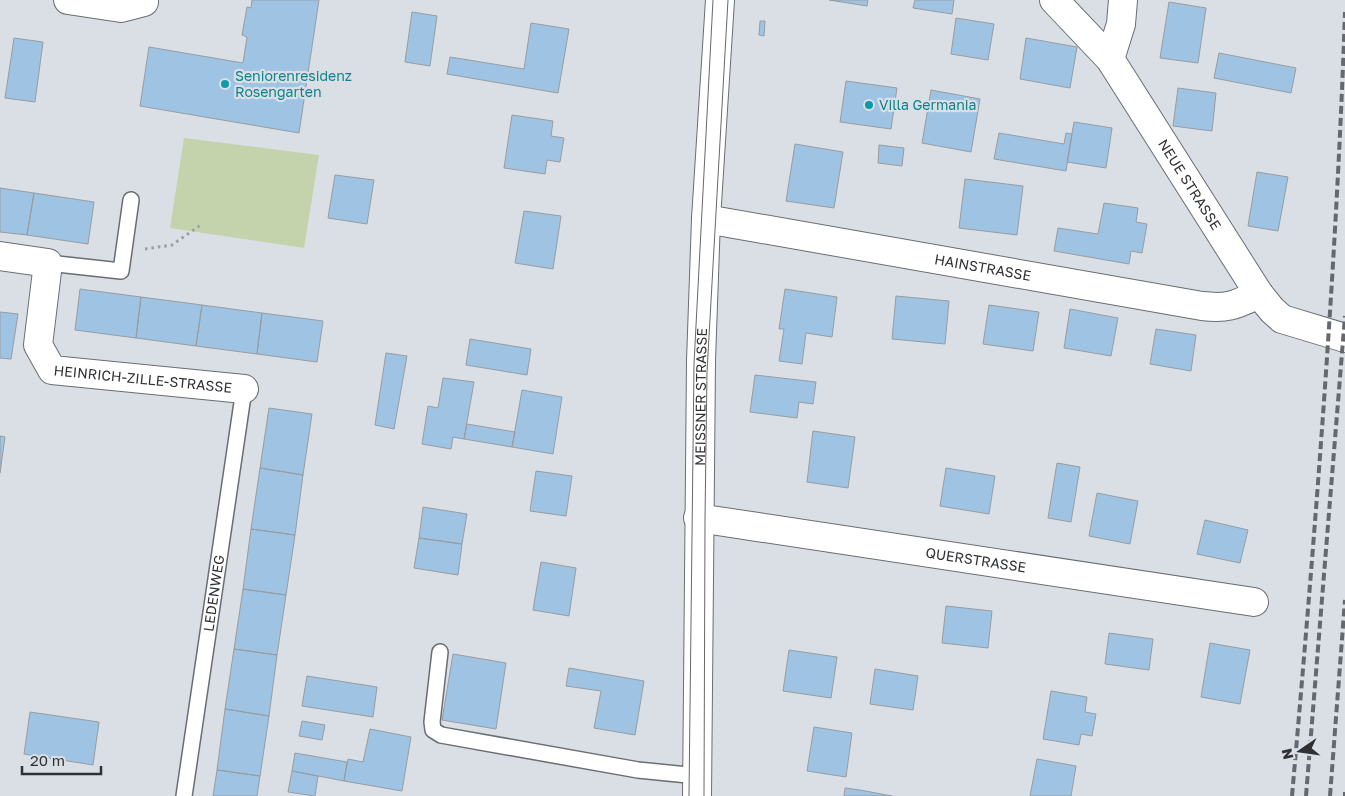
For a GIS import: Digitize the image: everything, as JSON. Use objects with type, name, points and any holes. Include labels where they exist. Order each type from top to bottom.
[{"type":"street","points":[[68,0],[121,8],[144,1]]},
{"type":"street","name":"MEISSNER STRASSE","points":[[698,786],[700,361],[706,219],[720,0]]},
{"type":"street","name":"NEUE STRASSE","points":[[1054,0],[1110,59],[1259,294],[1272,310],[1282,319],[1345,338]]},
{"type":"street","points":[[1110,59],[1121,24],[1123,0]]},
{"type":"street","name":"HAINSTRASSE","points":[[706,219],[1202,306],[1221,308],[1233,306],[1259,294]]},
{"type":"street","points":[[0,256],[48,264]]},
{"type":"street","name":"HEINRICH-ZILLE-STRASSE","points":[[48,264],[38,345],[52,370],[244,389]]},
{"type":"street","name":"QUERSTRASSE","points":[[698,518],[1254,602]]},
{"type":"lane","points":[[48,264],[121,272],[131,200]]},
{"type":"lane","name":"LEDENWEG","points":[[184,796],[244,389]]},
{"type":"lane","points":[[440,652],[432,722],[433,730],[441,735],[638,770],[698,786]]},
{"type":"path","points":[[124,252],[172,245],[202,224]]},
{"type":"green space","points":[[184,138],[319,155],[304,248],[170,228]]},
{"type":"building","name":"Seniorenresidenz Rosengarten","points":[[252,0],[319,0],[299,133],[140,106],[149,47],[243,63],[247,37],[242,35],[247,7],[251,8]]},
{"type":"building","points":[[829,0],[868,0],[867,6]]},
{"type":"building","points":[[915,0],[954,0],[952,14],[913,8]]},
{"type":"building","points":[[1169,2],[1206,8],[1198,63],[1160,58]]},
{"type":"building","points":[[412,12],[437,16],[430,66],[405,62]]},
{"type":"building","points":[[956,18],[994,24],[988,60],[951,54]]},
{"type":"building","points":[[760,21],[765,21],[764,36],[759,35]]},
{"type":"building","points":[[531,23],[569,29],[558,93],[447,74],[450,57],[524,69]]},
{"type":"building","points":[[14,38],[43,42],[35,102],[5,98]]},
{"type":"building","points":[[1026,38],[1077,47],[1070,88],[1020,79]]},
{"type":"building","points":[[1219,53],[1296,68],[1291,93],[1214,78]]},
{"type":"building","name":"Villa Germania","points":[[846,81],[897,88],[891,129],[840,122]]},
{"type":"building","points":[[1178,88],[1216,93],[1212,131],[1173,126]]},
{"type":"building","points":[[931,90],[980,99],[971,152],[922,143]]},
{"type":"building","points":[[512,115],[553,121],[551,136],[564,138],[560,162],[547,160],[545,174],[504,168]]},
{"type":"building","points":[[1074,122],[1112,128],[1106,168],[1067,162]]},
{"type":"building","points":[[999,133],[1064,144],[1066,133],[1072,134],[1066,171],[994,159]]},
{"type":"building","points":[[795,144],[843,152],[834,208],[786,201]]},
{"type":"building","points":[[879,145],[904,148],[902,166],[878,163]]},
{"type":"building","points":[[1257,172],[1288,177],[1278,231],[1248,226]]},
{"type":"building","points":[[335,175],[374,180],[367,224],[328,218]]},
{"type":"building","points":[[965,179],[1023,186],[1017,235],[959,228]]},
{"type":"building","points":[[0,188],[34,193],[27,235],[0,232]]},
{"type":"building","points":[[34,193],[94,202],[88,244],[27,235]]},
{"type":"building","points":[[1104,203],[1138,208],[1136,222],[1147,224],[1142,253],[1131,251],[1129,264],[1054,251],[1058,228],[1098,234]]},
{"type":"building","points":[[524,211],[561,216],[553,269],[515,263]]},
{"type":"building","points":[[80,289],[141,297],[136,338],[75,330]]},
{"type":"building","points":[[785,289],[837,297],[832,337],[806,333],[802,364],[779,361],[784,329],[779,329]]},
{"type":"building","points":[[896,296],[949,301],[945,344],[892,339]]},
{"type":"building","points":[[141,297],[202,305],[196,346],[136,338]]},
{"type":"building","points":[[202,305],[262,313],[257,354],[196,346]]},
{"type":"building","points":[[989,305],[1039,312],[1033,351],[983,344]]},
{"type":"building","points":[[1070,309],[1118,318],[1111,356],[1064,348]]},
{"type":"building","points":[[0,312],[18,314],[11,359],[0,358]]},
{"type":"building","points":[[262,313],[323,321],[317,362],[257,354]]},
{"type":"building","points":[[1156,329],[1196,335],[1191,371],[1150,364]]},
{"type":"building","points":[[470,339],[531,349],[527,375],[466,365]]},
{"type":"building","points":[[386,353],[407,356],[394,429],[375,425]]},
{"type":"building","points":[[755,375],[816,382],[813,404],[799,402],[797,418],[750,412]]},
{"type":"building","points":[[443,378],[474,382],[464,439],[453,437],[451,449],[422,444],[428,406],[438,408]]},
{"type":"building","points":[[522,390],[562,397],[553,454],[512,447]]},
{"type":"building","points":[[269,408],[312,414],[303,475],[260,468]]},
{"type":"building","points":[[467,424],[515,432],[512,447],[464,439]]},
{"type":"building","points":[[813,431],[855,437],[848,488],[807,482]]},
{"type":"building","points":[[0,436],[5,437],[0,473]]},
{"type":"building","points":[[1057,463],[1080,467],[1071,522],[1048,518]]},
{"type":"building","points":[[260,468],[303,475],[295,535],[251,529]]},
{"type":"building","points":[[946,468],[995,476],[989,514],[940,506]]},
{"type":"building","points":[[536,471],[572,476],[566,516],[530,511]]},
{"type":"building","points":[[1097,493],[1138,501],[1130,544],[1089,536]]},
{"type":"building","points":[[423,507],[467,514],[462,544],[419,538]]},
{"type":"building","points":[[1205,520],[1248,530],[1240,563],[1197,554]]},
{"type":"building","points":[[251,529],[295,535],[286,595],[243,589]]},
{"type":"building","points":[[419,538],[462,544],[458,575],[414,568]]},
{"type":"building","points":[[541,562],[576,568],[569,616],[533,610]]},
{"type":"building","points":[[243,589],[286,595],[277,655],[234,649]]},
{"type":"building","points":[[946,606],[992,611],[988,648],[942,643]]},
{"type":"building","points":[[1109,633],[1153,639],[1149,670],[1105,664]]},
{"type":"building","points":[[1210,643],[1250,650],[1240,704],[1201,697]]},
{"type":"building","points":[[234,649],[277,655],[269,716],[225,709]]},
{"type":"building","points":[[789,650],[837,657],[831,698],[783,691]]},
{"type":"building","points":[[453,654],[506,663],[496,729],[442,720]]},
{"type":"building","points":[[569,668],[644,681],[635,735],[594,728],[601,691],[566,686]]},
{"type":"building","points":[[875,669],[918,676],[913,710],[870,704]]},
{"type":"building","points":[[307,676],[377,687],[373,717],[302,706]]},
{"type":"building","points":[[1051,691],[1087,697],[1085,712],[1096,714],[1092,736],[1081,734],[1079,745],[1043,739]]},
{"type":"building","points":[[225,709],[269,716],[260,776],[217,770]]},
{"type":"building","points":[[30,712],[99,722],[93,765],[24,754]]},
{"type":"building","points":[[302,721],[325,725],[322,740],[299,736]]},
{"type":"building","points":[[814,727],[852,733],[846,777],[807,771]]},
{"type":"building","points":[[370,729],[411,737],[402,791],[344,781],[348,759],[363,762]]},
{"type":"building","points":[[295,753],[347,762],[344,781],[292,771]]},
{"type":"building","points":[[1037,759],[1076,766],[1071,796],[1030,796]]},
{"type":"building","points":[[217,770],[260,776],[257,796],[213,796]]},
{"type":"building","points":[[292,771],[318,776],[315,796],[288,792]]},
{"type":"building","points":[[845,788],[860,790],[892,796],[844,796]]},
{"type":"tram line","points":[[689,796],[694,364],[713,0]]},
{"type":"tram line","points":[[704,796],[707,372],[728,0]]},
{"type":"railway","points":[[1292,796],[1324,404],[1345,12]]},
{"type":"railway","points":[[1306,796],[1345,316]]},
{"type":"railway","points":[[1330,796],[1345,600]]},
{"type":"place","name":"Seniorenresidenz Rosengarten","points":[[225,84]]},
{"type":"place","name":"Villa Germania","points":[[869,105]]}]
